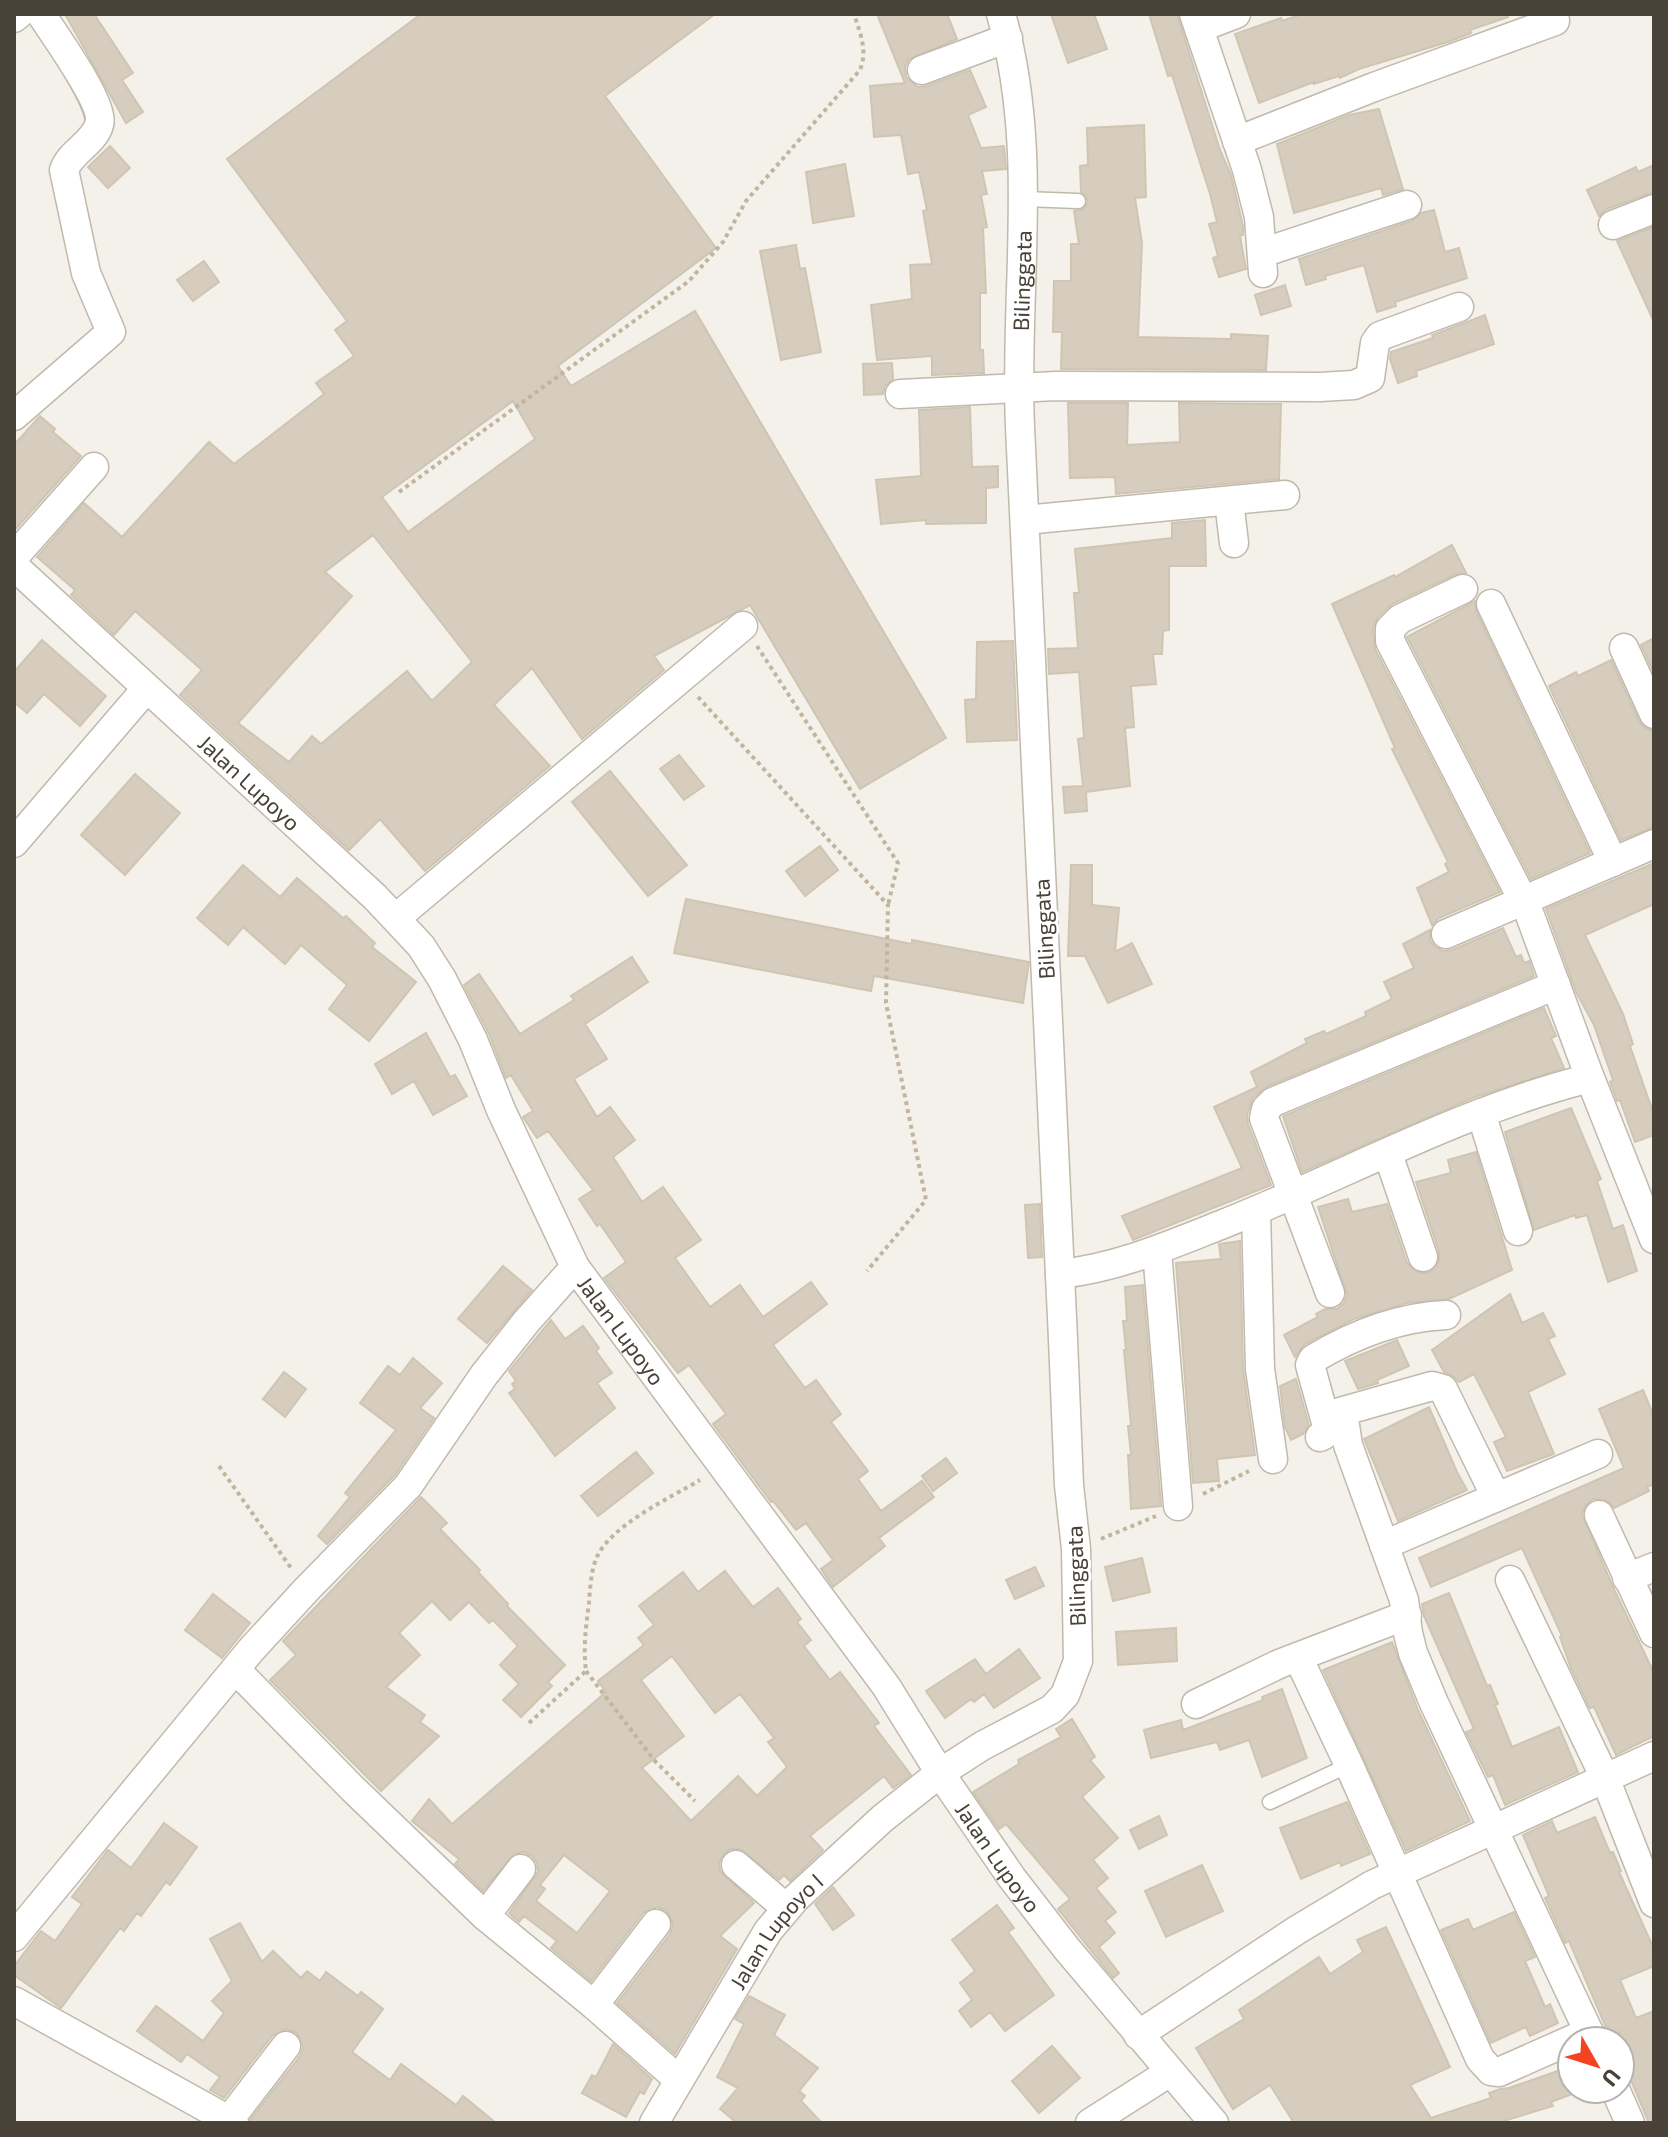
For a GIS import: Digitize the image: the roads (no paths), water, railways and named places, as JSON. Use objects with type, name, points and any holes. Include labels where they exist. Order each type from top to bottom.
[{"type":"street","points":[[14,18],[19,14]]},
{"type":"street","points":[[14,416],[111,332],[86,273],[64,170],[69,159],[93,136],[100,123],[99,111],[84,81],[41,14]]},
{"type":"street","points":[[1236,14],[1196,21],[1259,217],[1263,263],[1407,205]]},
{"type":"street","points":[[1237,141],[1555,21],[1554,14]]},
{"type":"street","points":[[922,70],[1005,26]]},
{"type":"street","name":"Bilinggata","points":[[940,1773],[982,1746],[1052,1709],[1065,1695],[1078,1661],[1076,1549],[1069,1485],[1069,1274],[1037,520],[1035,199],[1005,26]]},
{"type":"street","points":[[1613,225],[1653,211]]},
{"type":"street","points":[[900,394],[1037,386],[1354,385],[1370,378],[1375,343],[1380,336],[1459,307]]},
{"type":"street","points":[[14,557],[94,467]]},
{"type":"street","points":[[1037,520],[1285,495]]},
{"type":"street","points":[[1229,501],[1234,543]]},
{"type":"street","name":"Jalan Lupoyo","points":[[14,566],[396,918],[421,946],[442,979],[473,1040],[520,1153],[575,1267],[868,1662],[1012,1878],[1138,2035],[1214,2123]]},
{"type":"street","points":[[1463,589],[1400,619],[1390,629],[1390,641],[1523,900],[1654,1239]]},
{"type":"street","points":[[1491,604],[1613,862]]},
{"type":"street","points":[[396,918],[743,626]]},
{"type":"street","points":[[1624,648],[1654,714]]},
{"type":"street","points":[[14,843],[146,689]]},
{"type":"street","points":[[1446,934],[1654,844]]},
{"type":"street","points":[[1330,1293],[1264,1118],[1266,1109],[1273,1102],[1556,985]]},
{"type":"street","points":[[1069,1274],[1157,1251],[1481,1113],[1553,1087],[1590,1078]]},
{"type":"street","points":[[1481,1113],[1518,1231]]},
{"type":"street","points":[[1388,1154],[1423,1257]]},
{"type":"street","points":[[1256,1211],[1260,1369],[1273,1459]]},
{"type":"street","points":[[1157,1251],[1178,1506]]},
{"type":"street","points":[[14,1937],[236,1670],[307,1589],[408,1486],[484,1375],[575,1267]]},
{"type":"street","points":[[1446,1315],[1390,1324],[1351,1339],[1313,1359],[1310,1365],[1330,1422],[1348,1445],[1404,1600],[1413,1653],[1586,2025]]},
{"type":"street","points":[[1330,1422],[1432,1386],[1439,1387],[1471,1443],[1496,1497]]},
{"type":"street","points":[[1384,1545],[1598,1454]]},
{"type":"street","points":[[1599,1515],[1654,1633]]},
{"type":"street","points":[[1627,1578],[1654,1567]]},
{"type":"street","points":[[1510,1580],[1605,1778],[1654,1903]]},
{"type":"street","points":[[1196,1704],[1298,1657],[1407,1615]]},
{"type":"street","points":[[1298,1657],[1480,2059],[1486,2067],[1499,2072],[1556,2050]]},
{"type":"street","points":[[236,1670],[353,1789],[485,1916],[594,2005],[679,2080]]},
{"type":"street","points":[[1138,2035],[1297,1930],[1396,1874],[1654,1756]]},
{"type":"street","name":"Jalan Lupoyo I","points":[[654,2123],[768,1931],[786,1908],[883,1818],[940,1773]]},
{"type":"street","points":[[736,1865],[786,1908]]},
{"type":"street","points":[[485,1916],[521,1869]]},
{"type":"street","points":[[594,2005],[656,1924]]},
{"type":"street","points":[[14,2001],[232,2122],[286,2046]]},
{"type":"street","points":[[1090,2123],[1170,2072]]},
{"type":"lane","points":[[1035,199],[1078,201]]},
{"type":"lane","points":[[1270,1802],[1349,1765]]}]
